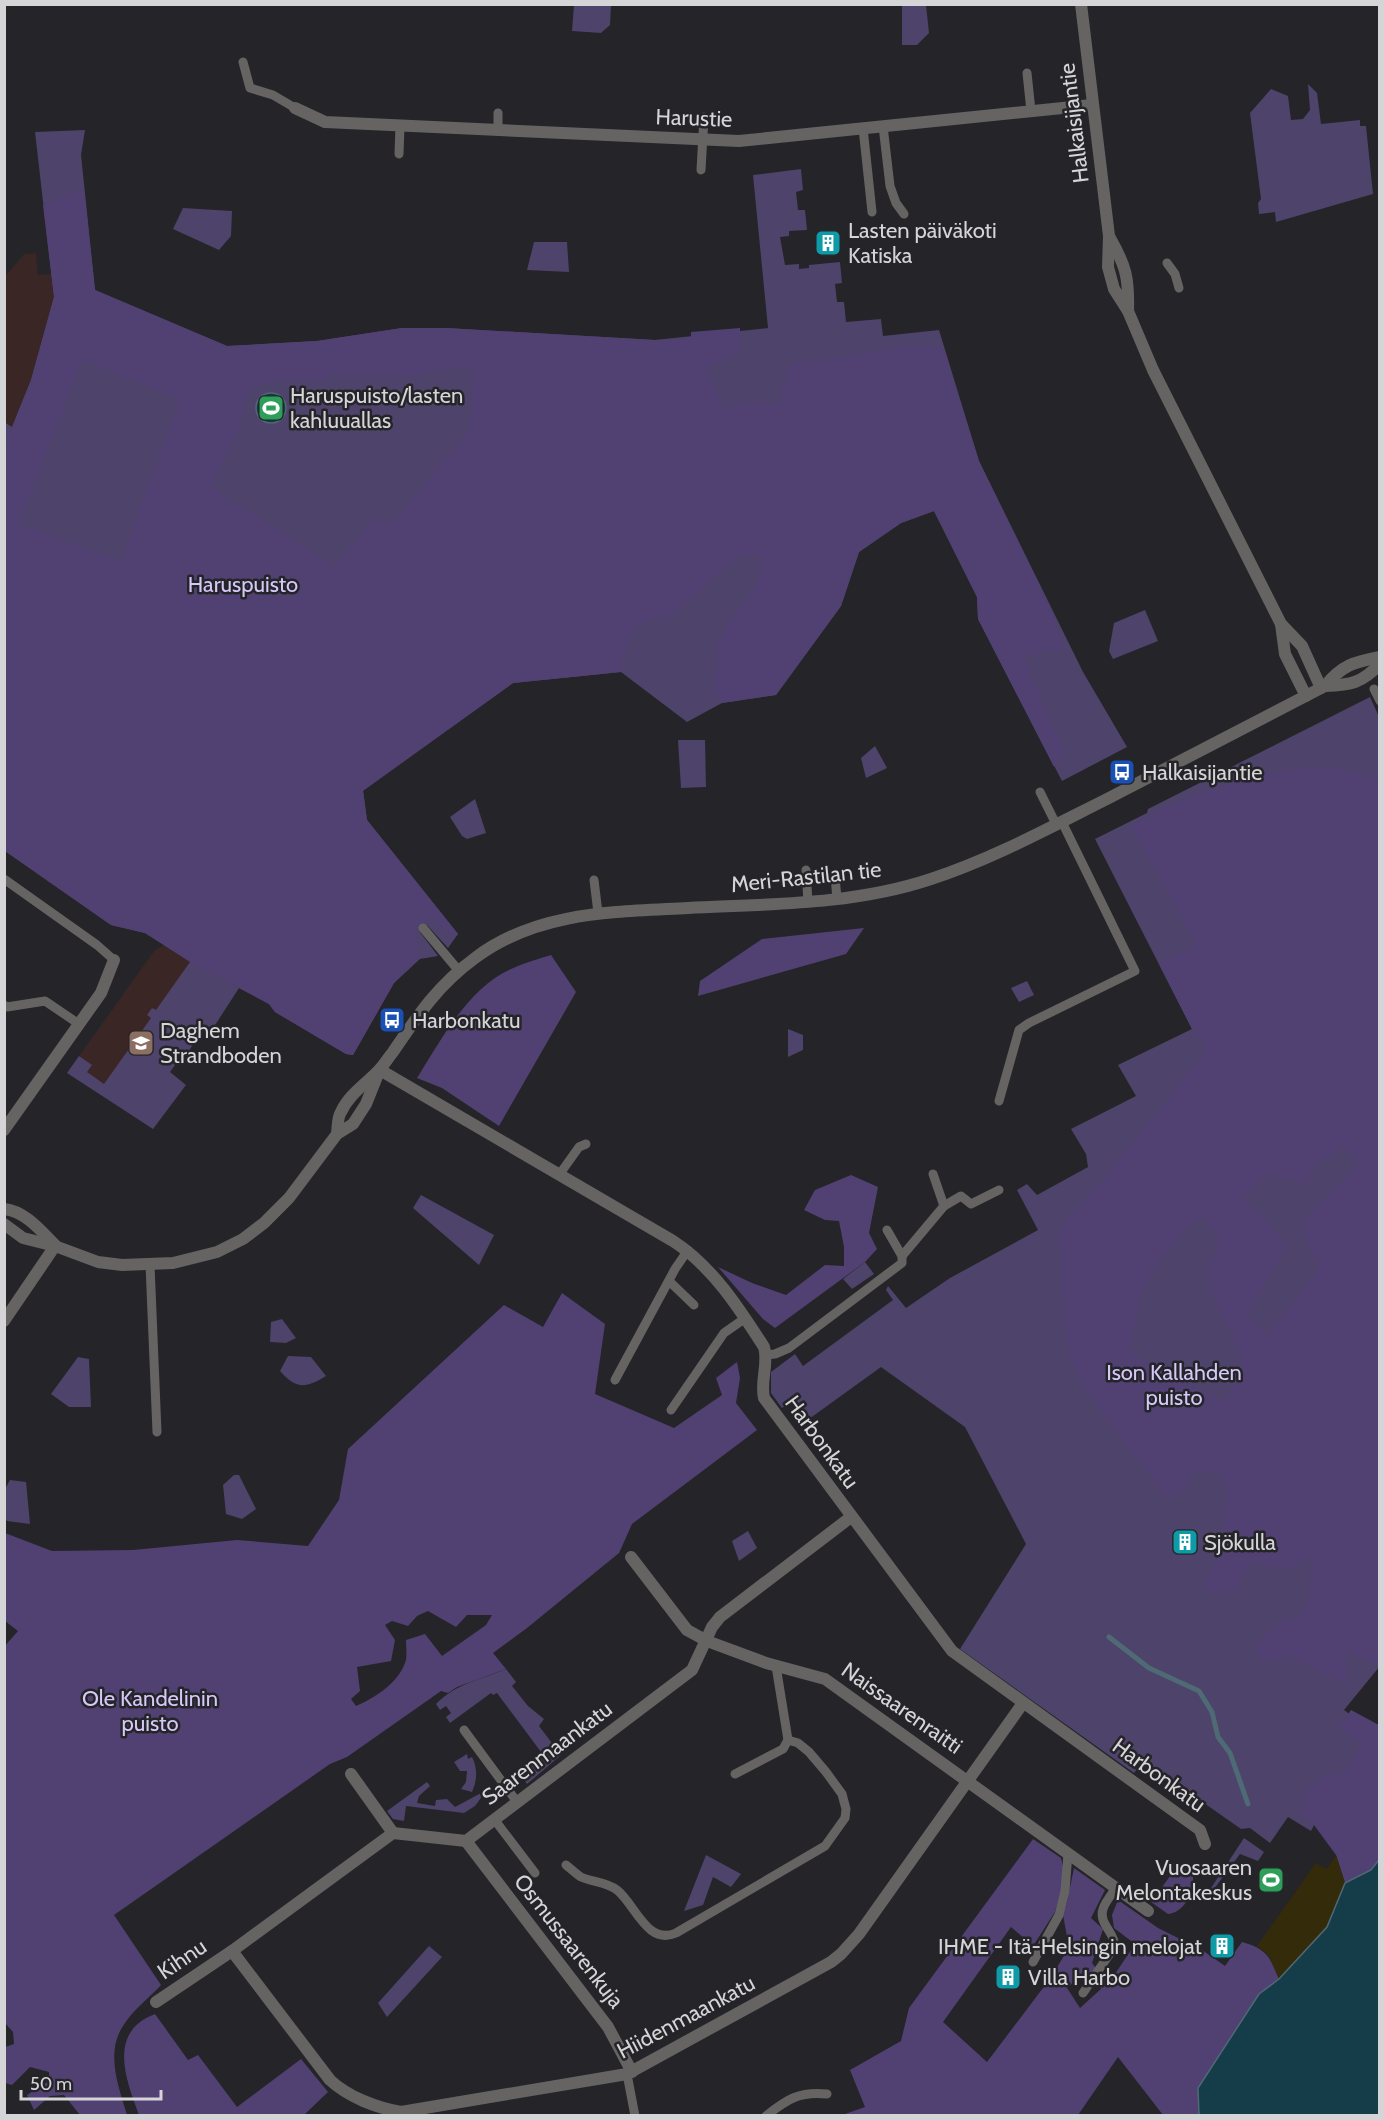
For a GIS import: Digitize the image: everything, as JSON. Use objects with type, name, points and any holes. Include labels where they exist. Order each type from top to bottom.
[{"type":"street","name":"Halkaisijantie","points":[[1082,4],[1109,236],[1123,262],[1129,285],[1128,310],[1153,370],[1281,624],[1302,646],[1323,687]]},
{"type":"street","name":"Harustie","points":[[295,108],[325,122],[739,141],[1092,105]]},
{"type":"street","name":"Halkaisijantie","points":[[1281,624],[1285,654],[1306,696]]},
{"type":"street","name":"Meri-Rastilan tie","points":[[4,1224],[23,1238],[55,1246],[98,1262],[150,1265],[196,1259],[217,1252],[243,1239],[264,1223],[289,1198],[337,1134],[339,1114],[351,1095],[380,1070],[430,998],[459,971],[500,942],[524,931],[565,918],[598,913],[837,899],[883,892],[940,876],[996,854],[1306,696],[1323,687],[1337,671],[1359,661],[1380,657]]},
{"type":"street","name":"Meri-Rastilan tie","points":[[1323,687],[1347,686],[1367,677],[1380,664]]},
{"type":"street","points":[[4,1130],[101,993],[114,960]]},
{"type":"street","points":[[380,1070],[688,1250],[713,1274],[764,1347],[765,1355]]},
{"type":"street","name":"Meri-Rastilan tie","points":[[4,1209],[14,1210],[32,1223],[55,1246]]},
{"type":"street","points":[[4,1321],[55,1246]]},
{"type":"street","name":"Harbonkatu","points":[[765,1355],[764,1398],[952,1651],[1200,1830],[1205,1844]]},
{"type":"street","name":"Saarenmaankatu","points":[[466,1841],[692,1670],[712,1627],[720,1617],[851,1517]]},
{"type":"street","name":"Naissaarenraitti","points":[[631,1557],[687,1630],[706,1641],[776,1666],[825,1679],[1148,1911]]},
{"type":"street","name":"Hiidenmaankatu","points":[[232,1951],[330,2080],[339,2089],[389,2110],[401,2112],[629,2073],[842,1954],[859,1934],[1023,1703]]},
{"type":"street","points":[[351,1774],[393,1833]]},
{"type":"street","points":[[232,1951],[393,1833],[466,1841]]},
{"type":"street","name":"Osmussaarenkuja","points":[[466,1841],[608,2027],[629,2073]]},
{"type":"street","name":"Kihnu","points":[[156,2002],[232,1951]]},
{"type":"lane","points":[[243,62],[250,88],[273,96],[295,108]]},
{"type":"lane","points":[[1027,73],[1031,111]]},
{"type":"lane","points":[[498,112],[498,130]]},
{"type":"lane","points":[[701,170],[704,117]]},
{"type":"lane","points":[[399,154],[400,126]]},
{"type":"lane","points":[[883,126],[891,193],[904,214]]},
{"type":"lane","points":[[863,128],[872,212]]},
{"type":"lane","points":[[1167,263],[1175,274],[1179,288]]},
{"type":"lane","points":[[1374,689],[1380,700]]},
{"type":"lane","points":[[999,1101],[1019,1030],[1135,970],[1059,823],[1040,792]]},
{"type":"lane","points":[[806,870],[808,902]]},
{"type":"lane","points":[[835,876],[837,899]]},
{"type":"lane","points":[[4,879],[97,945],[114,960]]},
{"type":"lane","points":[[594,880],[598,913]]},
{"type":"lane","points":[[423,928],[459,971]]},
{"type":"lane","points":[[4,1005],[45,1001],[80,1024]]},
{"type":"lane","points":[[559,1175],[579,1147],[586,1144]]},
{"type":"lane","points":[[933,1173],[944,1206]]},
{"type":"lane","points":[[902,1256],[944,1206],[961,1196],[971,1204],[999,1190]]},
{"type":"lane","points":[[765,1355],[775,1354],[789,1348],[902,1263],[902,1256],[887,1230]]},
{"type":"lane","points":[[615,1380],[688,1250]]},
{"type":"lane","points":[[150,1265],[157,1432]]},
{"type":"lane","points":[[669,1281],[694,1305]]},
{"type":"lane","points":[[671,1410],[724,1333],[744,1318]]},
{"type":"lane","points":[[735,1774],[783,1749],[788,1740],[776,1666]]},
{"type":"lane","points":[[464,1730],[517,1802]]},
{"type":"lane","points":[[566,1865],[582,1877],[616,1889],[648,1928],[660,1936],[676,1933],[825,1846],[845,1818],[846,1809],[842,1794],[826,1772],[809,1752],[798,1743],[788,1740]]},
{"type":"lane","points":[[494,1819],[536,1873]]},
{"type":"lane","points":[[1033,1962],[1059,1915],[1065,1892],[1068,1853]]},
{"type":"lane","points":[[1083,1994],[1115,1946],[1115,1940],[1102,1918],[1102,1910],[1115,1888]]},
{"type":"lane","points":[[629,2073],[635,2115]]},
{"type":"lane","points":[[766,2115],[792,2097],[814,2093],[827,2094]]},
{"type":"shaded area","points":[[36,253],[38,275],[51,274],[54,297],[31,380],[5,445],[5,275],[24,254]]},
{"type":"shaded area","name":"Daghem Strandboden","points":[[164,945],[191,962],[210,1033],[202,1031],[186,1055],[183,1054],[170,1072],[159,1120],[153,1129],[67,1073],[154,951]]},
{"type":"green space","points":[[574,5],[611,5],[610,25],[601,33],[572,31]]},
{"type":"green space","points":[[902,5],[926,5],[929,33],[917,45],[902,45]]},
{"type":"green space","points":[[1308,84],[1317,93],[1321,124],[1360,120],[1360,126],[1366,126],[1373,194],[1276,222],[1275,212],[1259,214],[1258,203],[1261,199],[1250,113],[1271,89],[1288,96],[1291,120],[1303,119],[1310,110]]},
{"type":"green space","name":"Haruspuisto","points":[[85,130],[81,155],[95,290],[227,346],[317,341],[402,328],[446,328],[655,340],[768,328],[753,175],[801,169],[803,190],[796,192],[798,210],[805,210],[807,230],[789,231],[789,236],[780,237],[785,265],[799,264],[799,269],[809,268],[809,265],[840,262],[842,283],[835,284],[837,302],[844,302],[846,322],[881,319],[883,336],[939,330],[979,461],[1083,672],[1127,747],[1062,781],[978,619],[977,597],[934,511],[901,523],[859,552],[841,606],[776,695],[722,703],[687,722],[621,672],[513,683],[363,790],[367,820],[458,934],[448,948],[427,925],[420,932],[438,956],[420,959],[394,983],[353,1055],[346,1054],[275,1012],[269,1004],[239,988],[210,1033],[202,1031],[186,1055],[183,1054],[170,1072],[186,1085],[153,1129],[67,1073],[79,1056],[92,1065],[87,1072],[104,1084],[151,1018],[147,1015],[152,1008],[156,1010],[190,962],[145,933],[111,925],[5,851],[4,422],[12,427],[31,380],[54,297],[35,132]]},
{"type":"green space","name":"Haruspuisto","points":[[84,188],[95,290],[227,346],[317,341],[402,328],[446,328],[655,340],[691,338],[691,332],[740,328],[740,353],[706,367],[724,409],[753,401],[778,405],[790,364],[913,346],[943,348],[979,461],[1051,609],[1063,647],[1023,657],[1064,752],[1054,767],[978,619],[977,597],[934,511],[901,523],[859,552],[841,606],[776,695],[722,703],[713,686],[719,669],[716,650],[726,628],[757,584],[762,557],[741,555],[667,618],[645,622],[638,627],[628,642],[621,672],[513,683],[363,791],[367,820],[458,934],[451,935],[430,918],[416,927],[420,958],[394,983],[353,1055],[346,1054],[275,1012],[269,1004],[191,962],[145,933],[111,925],[5,851],[5,445],[31,380],[54,297],[43,205]],"holes":[[[82,360],[180,399],[121,561],[19,524]],[[471,366],[472,417],[465,438],[436,469],[393,523],[373,519],[334,566],[210,487],[239,432],[248,390],[276,381],[327,381],[334,372],[346,377],[417,377],[422,372]]]},
{"type":"green space","points":[[183,208],[232,211],[231,236],[219,250],[173,229]]},
{"type":"green space","points":[[534,242],[567,242],[569,272],[527,270]]},
{"type":"green space","points":[[1145,610],[1158,641],[1113,659],[1109,651],[1114,623]]},
{"type":"green space","name":"Ison Kallahden puisto","points":[[1370,697],[1380,719],[1380,1666],[1344,1710],[1379,1736],[1379,1860],[1314,1825],[1311,1831],[1288,1817],[1270,1843],[1250,1828],[1241,1829],[1144,1761],[1134,1773],[960,1649],[1026,1544],[965,1427],[881,1367],[809,1419],[795,1399],[782,1408],[771,1393],[771,1372],[795,1354],[803,1366],[893,1300],[886,1290],[888,1286],[906,1308],[950,1278],[1038,1230],[1017,1190],[1027,1184],[1037,1195],[1088,1167],[1086,1154],[1071,1129],[1136,1096],[1118,1065],[1192,1029],[1095,839],[1147,813],[1148,809]]},
{"type":"green space","points":[[678,740],[705,740],[706,787],[681,788]]},
{"type":"green space","points":[[875,746],[887,768],[866,778],[861,758]]},
{"type":"green space","points":[[1295,769],[1343,769],[1379,780],[1380,1666],[1347,1653],[1346,1684],[1289,1656],[1262,1662],[1255,1645],[1287,1617],[1296,1619],[1301,1614],[1309,1591],[1311,1558],[1288,1570],[1253,1562],[1234,1591],[1213,1594],[1204,1586],[1224,1542],[1224,1505],[1229,1493],[1221,1475],[1199,1471],[1189,1477],[1182,1492],[1166,1497],[1085,1390],[1068,1347],[1064,1311],[1059,1232],[1063,1223],[1107,1175],[1203,1055],[1206,1047],[1192,1029],[1159,964],[1197,944],[1130,825],[1189,796],[1246,778]],"holes":[[[1345,1146],[1358,1164],[1301,1222],[1319,1270],[1268,1334],[1247,1316],[1286,1247],[1269,1222],[1242,1197],[1268,1174],[1305,1184],[1318,1164]],[[1207,1219],[1220,1244],[1207,1272],[1210,1292],[1233,1335],[1245,1372],[1223,1400],[1164,1375],[1129,1350],[1143,1287],[1159,1261],[1196,1220]]]},
{"type":"green space","points":[[475,799],[486,833],[467,839],[462,836],[450,817]]},
{"type":"green space","points":[[864,928],[846,954],[698,996],[700,981],[762,939]]},
{"type":"green space","points":[[551,955],[576,992],[499,1126],[442,1088],[417,1078],[457,1016],[482,989],[511,969]]},
{"type":"green space","points":[[1027,981],[1034,995],[1019,1002],[1011,988]]},
{"type":"green space","points":[[788,1029],[803,1035],[803,1050],[788,1057]]},
{"type":"green space","points":[[851,1175],[878,1187],[869,1233],[877,1249],[865,1262],[775,1328],[763,1319],[718,1267],[752,1283],[786,1295],[825,1265],[844,1266],[844,1247],[839,1221],[825,1220],[804,1210],[815,1190]]},
{"type":"green space","points":[[421,1195],[494,1235],[479,1265],[413,1208]]},
{"type":"green space","points":[[865,1262],[874,1274],[852,1289],[843,1279]]},
{"type":"green space","name":"Ole Kandelinin puisto","points":[[562,1293],[605,1324],[595,1394],[674,1428],[722,1395],[716,1378],[737,1362],[740,1378],[736,1403],[757,1430],[632,1524],[619,1553],[493,1653],[506,1669],[457,1687],[448,1693],[441,1691],[347,1757],[330,1764],[114,1915],[161,1985],[131,2015],[118,2036],[114,2059],[115,2070],[127,2115],[80,2115],[64,2095],[50,2096],[34,2110],[27,2095],[49,2081],[49,2072],[30,2067],[12,2085],[5,2083],[5,2047],[14,2044],[13,2032],[4,2022],[4,1647],[18,1631],[5,1621],[5,1533],[52,1551],[133,1550],[237,1540],[308,1546],[339,1500],[348,1449],[504,1305],[543,1327]],"holes":[[[428,1611],[456,1627],[467,1615],[492,1615],[486,1625],[442,1656],[425,1634],[406,1640],[406,1660],[398,1676],[379,1694],[356,1706],[351,1699],[360,1691],[357,1667],[391,1661],[395,1640],[385,1625],[392,1621],[408,1626],[417,1616]]]},
{"type":"green space","points":[[282,1319],[296,1338],[286,1343],[270,1342],[271,1322]]},
{"type":"green space","points":[[288,1356],[311,1357],[326,1376],[306,1385],[296,1384],[280,1371]]},
{"type":"green space","points":[[78,1357],[89,1359],[91,1407],[69,1407],[51,1394]]},
{"type":"green space","points":[[234,1475],[239,1475],[256,1509],[242,1519],[226,1514],[223,1485]]},
{"type":"green space","points":[[10,1480],[26,1482],[30,1524],[7,1521],[5,1518],[5,1489]]},
{"type":"green space","points":[[748,1531],[757,1548],[739,1561],[732,1541]]},
{"type":"green space","points":[[506,1669],[516,1682],[512,1686],[528,1706],[544,1719],[539,1726],[561,1755],[527,1784],[520,1774],[544,1756],[497,1693],[493,1695],[491,1693],[450,1723],[446,1717],[451,1713],[446,1706],[440,1710],[436,1704],[460,1687]]},
{"type":"green space","points":[[1351,1710],[1379,1725],[1379,1860],[1371,1870],[1345,1883],[1336,1855],[1314,1825],[1300,1814],[1305,1791],[1327,1775],[1345,1773],[1361,1745],[1339,1727]]},
{"type":"green space","points":[[467,1754],[468,1759],[472,1757],[476,1770],[472,1792],[461,1789],[466,1782],[467,1771],[460,1771],[454,1762]]},
{"type":"green space","points":[[427,1782],[430,1786],[419,1796],[417,1803],[435,1806],[436,1800],[447,1799],[455,1807],[481,1793],[483,1795],[475,1806],[464,1813],[406,1806],[404,1821],[393,1819],[387,1811]]},
{"type":"green space","points":[[1244,1838],[1264,1852],[1258,1861],[1240,1854],[1211,1893],[1211,1888]]},
{"type":"green space","points":[[1033,1839],[1061,1858],[1063,1884],[1055,1912],[1033,1946],[1011,1927],[943,2022],[987,2062],[1052,1976],[1069,1947],[1063,1915],[1074,1868],[1105,1890],[1091,1918],[1103,1929],[1092,1963],[1096,1968],[1089,1979],[1080,1976],[1067,1988],[1080,2008],[1101,1989],[1098,1982],[1102,1974],[1115,1974],[1135,1944],[1114,1928],[1112,1915],[1118,1900],[1158,1928],[1202,1950],[1225,1966],[1242,1942],[1262,1951],[1273,1965],[1279,1979],[1259,1994],[1198,2088],[1199,2115],[1163,2115],[1118,2057],[1078,2115],[846,2116],[845,2114],[865,2107],[850,2070],[901,2041],[909,2008]]},
{"type":"green space","points":[[706,1855],[741,1874],[731,1887],[713,1877],[703,1905],[684,1911]]},
{"type":"green space","points":[[1179,1864],[1193,1877],[1192,1889],[1184,1905],[1168,1914],[1151,1902]]},
{"type":"green space","points":[[429,1946],[442,1957],[387,2017],[378,2003]]},
{"type":"green space","points":[[155,2014],[188,2060],[198,2055],[237,2107],[301,2059],[328,2092],[304,2115],[139,2115],[126,2072],[125,2045],[130,2032],[140,2022]]},
{"type":"sand","points":[[1336,1855],[1345,1883],[1327,1927],[1279,1979],[1268,1955],[1257,1946],[1316,1863],[1327,1869]]},
{"type":"water","name":"Haruspuisto/lasten kahluuallas","points":[[271,393],[282,397],[286,408],[282,419],[271,423],[260,419],[256,408],[260,397]]},
{"type":"water","points":[[1379,1860],[1379,2115],[1199,2115],[1198,2088],[1259,1994],[1279,1979],[1327,1927],[1345,1883],[1371,1870]]},
{"type":"waterway","points":[[1109,1637],[1149,1668],[1199,1691],[1212,1712],[1218,1737],[1230,1753],[1248,1804]]},
{"type":"place","name":"Lasten päiväkoti Katiska","points":[[828,243]]},
{"type":"place","name":"Haruspuisto/lasten kahluuallas","points":[[271,408]]},
{"type":"place","name":"Halkaisijantie","points":[[1122,772]]},
{"type":"place","name":"Harbonkatu","points":[[392,1020]]},
{"type":"place","name":"Daghem Strandboden","points":[[141,1043]]},
{"type":"place","name":"Sjökulla","points":[[1185,1542]]},
{"type":"place","name":"Vuosaaren Melontakeskus","points":[[1271,1880]]},
{"type":"place","name":"IHME - Itä-Helsingin melojat","points":[[1222,1946]]},
{"type":"place","name":"Villa Harbo","points":[[1008,1977]]}]
